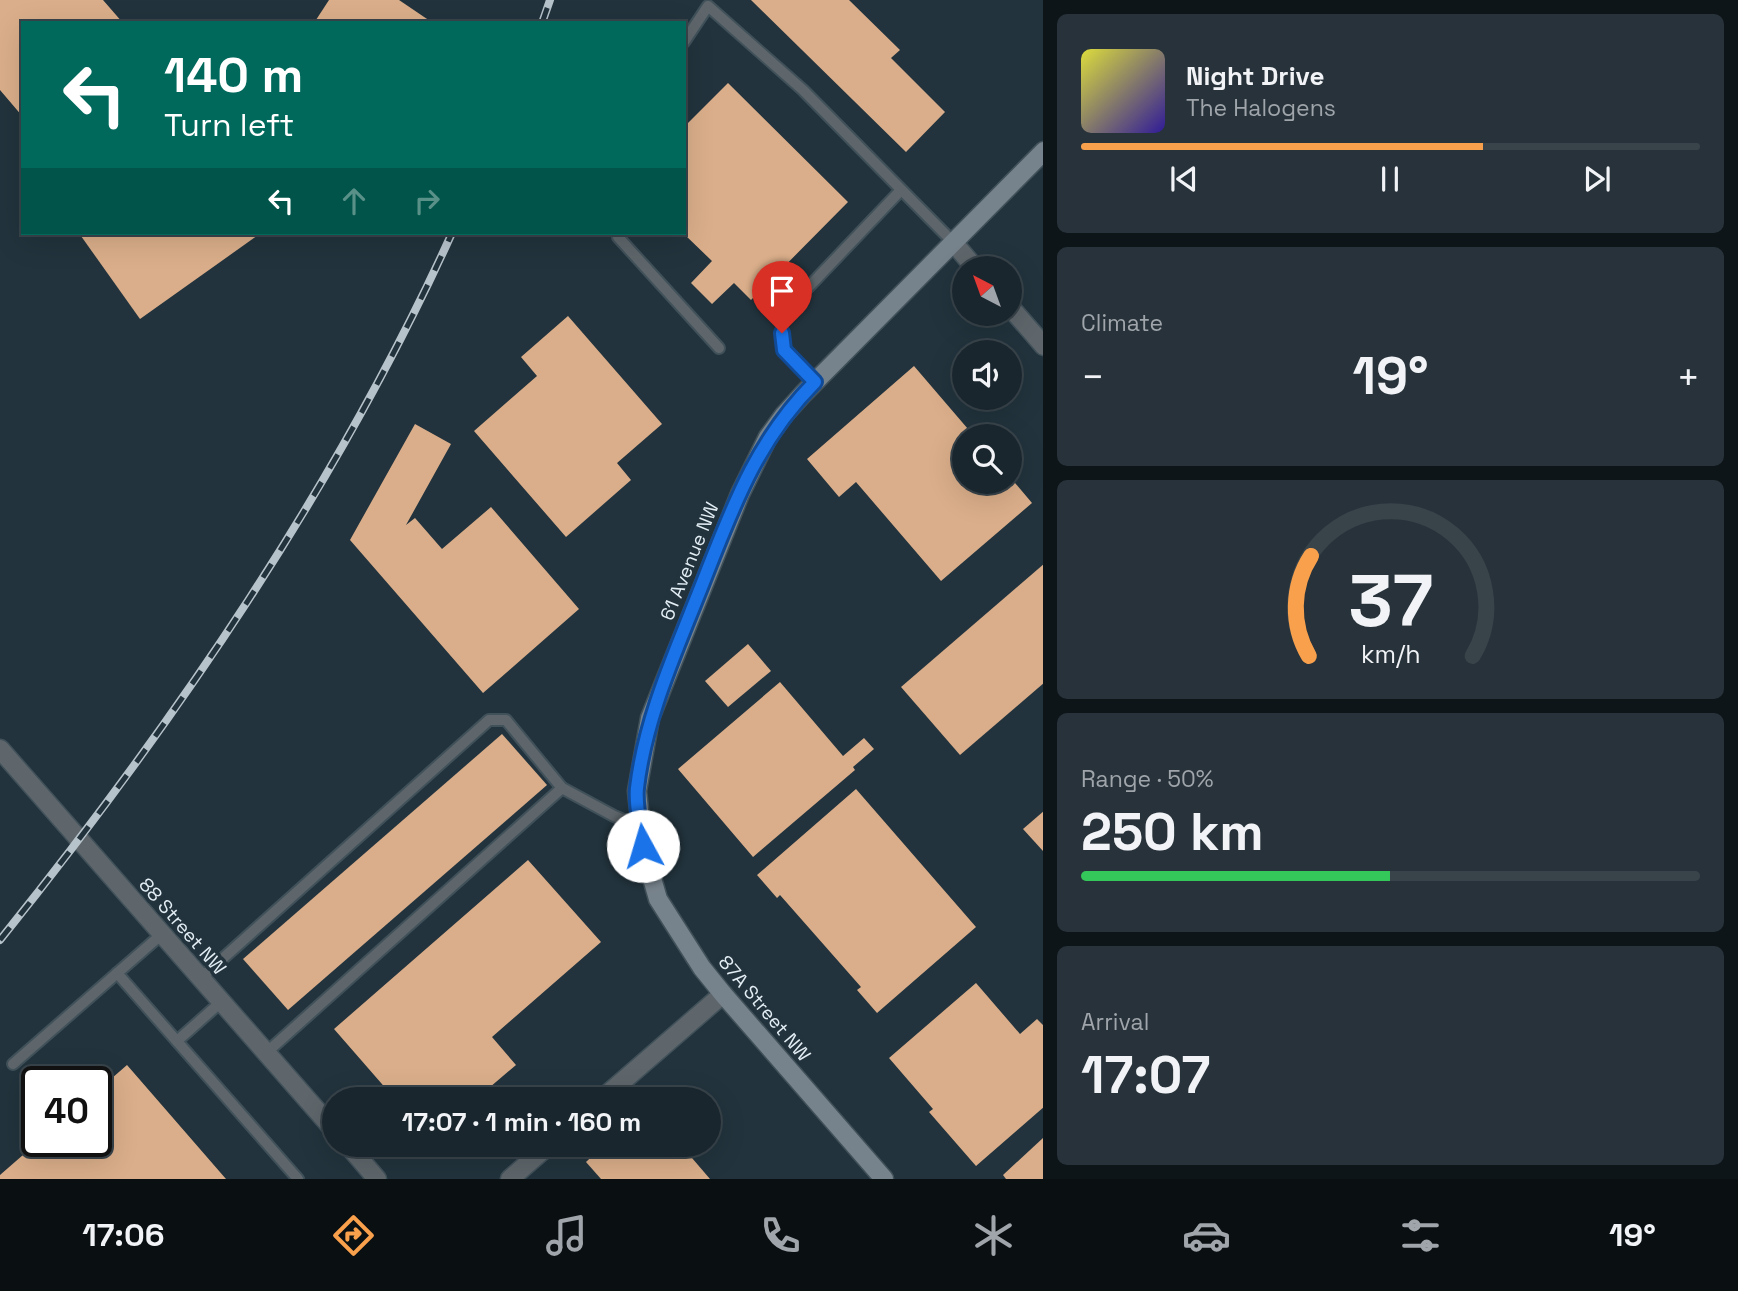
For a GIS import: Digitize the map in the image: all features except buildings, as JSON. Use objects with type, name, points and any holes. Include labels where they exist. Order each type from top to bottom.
[{"type":"street","name":"61 Avenue NW","points":[[643,846],[637,791],[650,718],[671,660],[756,458],[784,415],[1043,151]]},
{"type":"street","points":[[953,242],[965,256]]},
{"type":"street","points":[[1022,321],[1043,346]]},
{"type":"street","name":"88 Street NW","points":[[0,749],[322,1116]]},
{"type":"street","name":"87A Street NW","points":[[643,846],[658,899],[702,968],[884,1179]]},
{"type":"street","points":[[616,1087],[723,994]]},
{"type":"street","points":[[358,1157],[377,1179]]},
{"type":"street","points":[[510,1179],[535,1157]]},
{"type":"lane","points":[[686,39],[708,6],[803,90],[953,242]]},
{"type":"lane","points":[[815,382],[784,350],[781,316],[901,190]]},
{"type":"lane","points":[[618,235],[719,348]]},
{"type":"lane","points":[[201,978],[489,720],[506,720],[562,788],[641,827]]},
{"type":"lane","points":[[266,1053],[562,788]]},
{"type":"lane","points":[[13,1064],[162,934]]},
{"type":"lane","points":[[117,973],[298,1179]]},
{"type":"lane","points":[[177,1041],[221,1002]]},
{"type":"railway","points":[[543,21],[550,0]]},
{"type":"railway","points":[[0,940],[128,773],[248,600],[357,420],[451,235]]},
{"type":"route","points":[[643,846],[637,791],[650,718],[671,660],[756,458],[784,415],[815,382],[784,350],[782,333]]}]
